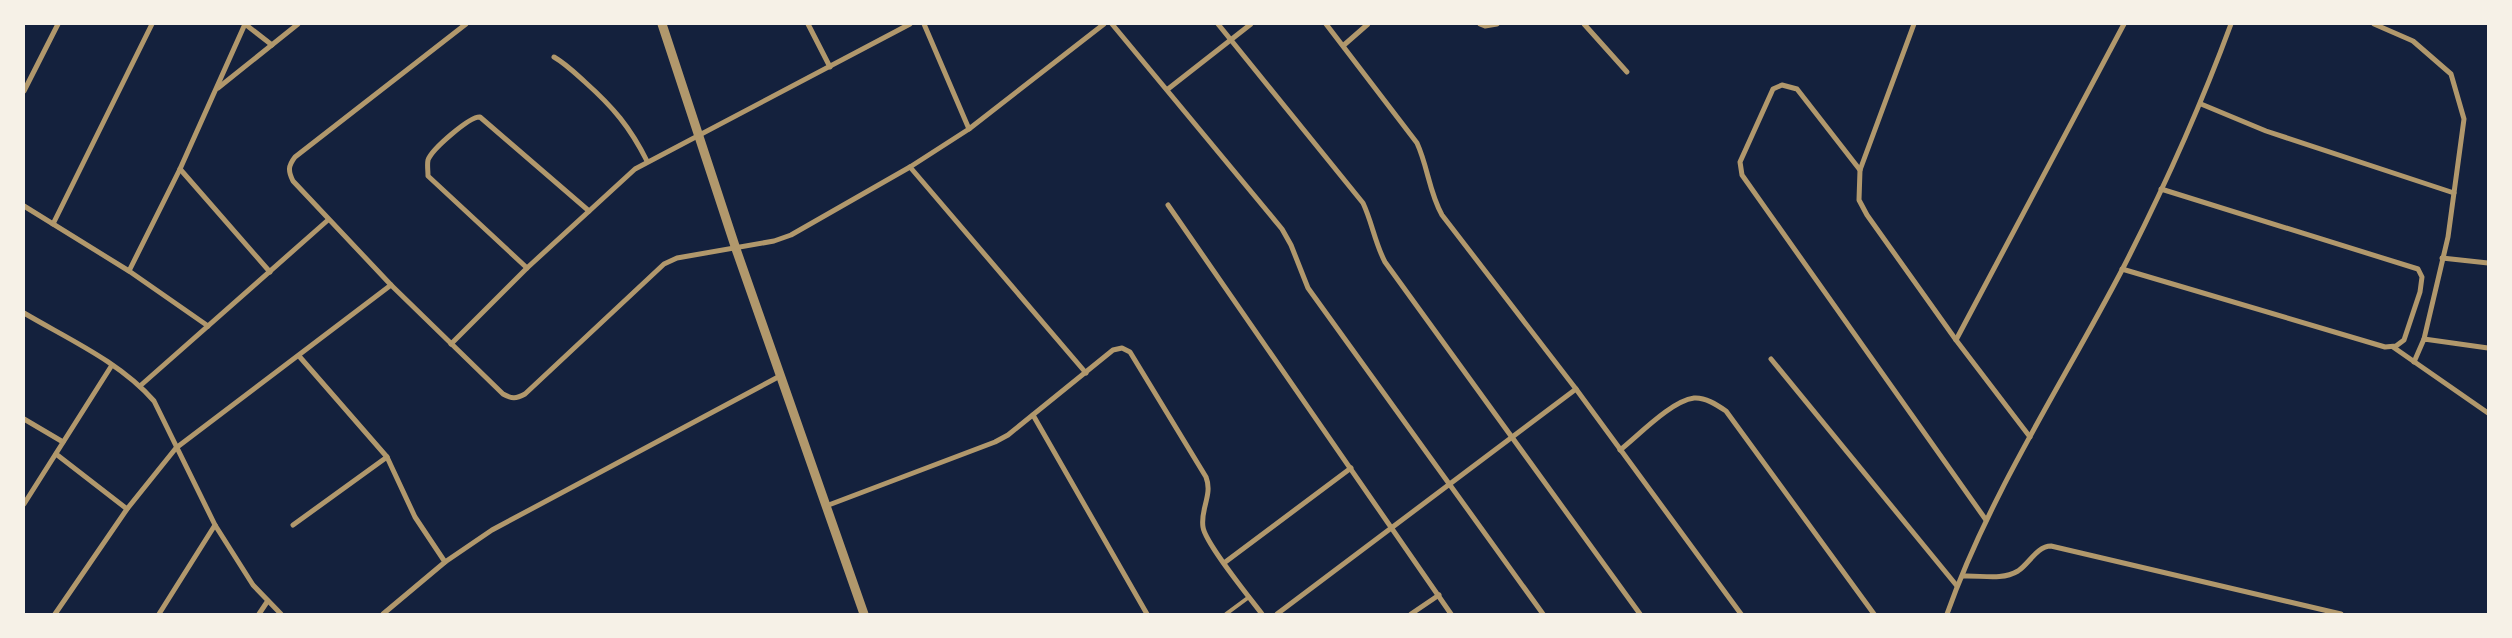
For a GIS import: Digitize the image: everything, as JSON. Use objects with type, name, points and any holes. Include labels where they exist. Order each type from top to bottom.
[{"type":"street","points":[[24,91],[58,24]]},
{"type":"street","points":[[53,224],[152,24]]},
{"type":"street","points":[[129,271],[180,169],[245,24],[272,45]]},
{"type":"street","points":[[215,90],[298,24]]},
{"type":"street","points":[[466,24],[295,157],[290,164],[288,172],[293,181],[328,220],[391,285],[502,394],[511,398],[518,398],[525,394],[664,264],[677,258],[736,249],[774,241],[791,235],[910,166],[969,129],[1104,24]]},
{"type":"street","points":[[662,24],[700,134],[736,249],[864,614]]},
{"type":"street","points":[[808,24],[830,67]]},
{"type":"street","points":[[451,344],[526,268],[635,169],[910,24]]},
{"type":"street","points":[[924,24],[969,129]]},
{"type":"street","points":[[1112,24],[1168,89],[1282,229],[1291,245],[1308,288],[1542,614]]},
{"type":"street","points":[[1218,24],[1363,203],[1369,215],[1377,247],[1385,262],[1640,614]]},
{"type":"street","points":[[1168,89],[1250,24]]},
{"type":"street","points":[[1326,24],[1344,45],[1417,143],[1425,160],[1430,191],[1442,215],[1576,389],[1741,614]]},
{"type":"street","points":[[1344,45],[1368,24]]},
{"type":"street","points":[[1480,24],[1485,26],[1497,24]]},
{"type":"street","points":[[1584,24],[1627,72]]},
{"type":"street","points":[[1914,24],[1860,170],[1859,200],[1867,215],[1956,340],[2030,437]]},
{"type":"street","points":[[1956,340],[2124,24]]},
{"type":"street","points":[[1948,614],[1957,586],[1986,520],[2122,269],[2161,189],[2201,104],[2231,24]]},
{"type":"street","points":[[2374,24],[2413,41],[2451,74],[2464,119],[2454,192],[2442,258],[2424,339],[2414,362]]},
{"type":"street","points":[[554,57],[564,62],[610,104],[626,124],[647,162]]},
{"type":"street","points":[[1860,170],[1797,89],[1782,85],[1773,88],[1740,162],[1742,175],[1986,520]]},
{"type":"street","points":[[2201,104],[2266,131],[2454,192]]},
{"type":"street","points":[[526,268],[428,176],[429,158],[436,149],[468,121],[480,117],[589,211]]},
{"type":"street","points":[[910,166],[1086,373]]},
{"type":"street","points":[[180,169],[270,272]]},
{"type":"street","points":[[2161,189],[2418,269],[2422,276],[2420,292],[2404,340],[2393,347]]},
{"type":"street","points":[[1168,205],[1452,614]]},
{"type":"street","points":[[24,206],[129,271],[208,326]]},
{"type":"street","points":[[140,386],[328,220]]},
{"type":"street","points":[[2442,258],[2488,263]]},
{"type":"street","points":[[2122,269],[2393,347],[2488,414]]},
{"type":"street","points":[[55,614],[127,509],[176,448],[391,285]]},
{"type":"street","points":[[24,313],[112,365],[140,386],[161,413],[176,448],[215,525],[267,602],[280,614]]},
{"type":"street","points":[[2424,339],[2488,348]]},
{"type":"street","points":[[826,506],[979,450],[1008,435],[1113,350],[1122,348],[1130,352],[1206,477],[1209,485],[1203,527],[1224,563],[1262,614]]},
{"type":"street","points":[[299,356],[386,456],[414,517],[446,562]]},
{"type":"street","points":[[1771,359],[1957,586]]},
{"type":"street","points":[[24,504],[112,365]]},
{"type":"street","points":[[383,614],[446,562],[492,530],[780,376]]},
{"type":"street","points":[[1277,614],[1576,389]]},
{"type":"street","points":[[1620,450],[1679,402],[1695,398],[1714,403],[1726,411],[1874,614]]},
{"type":"street","points":[[1033,415],[1146,614]]},
{"type":"street","points":[[24,419],[63,442]]},
{"type":"street","points":[[56,454],[127,509]]},
{"type":"street","points":[[293,525],[386,456]]},
{"type":"street","points":[[1224,563],[1350,468]]},
{"type":"street","points":[[159,614],[215,525]]},
{"type":"street","points":[[1963,576],[1992,577],[2012,574],[2025,566],[2043,547],[2051,546],[2341,614]]},
{"type":"street","points":[[1411,614],[1439,595]]},
{"type":"street","points":[[259,614],[267,602]]},
{"type":"lane","points":[[1226,614],[1249,597]]}]
